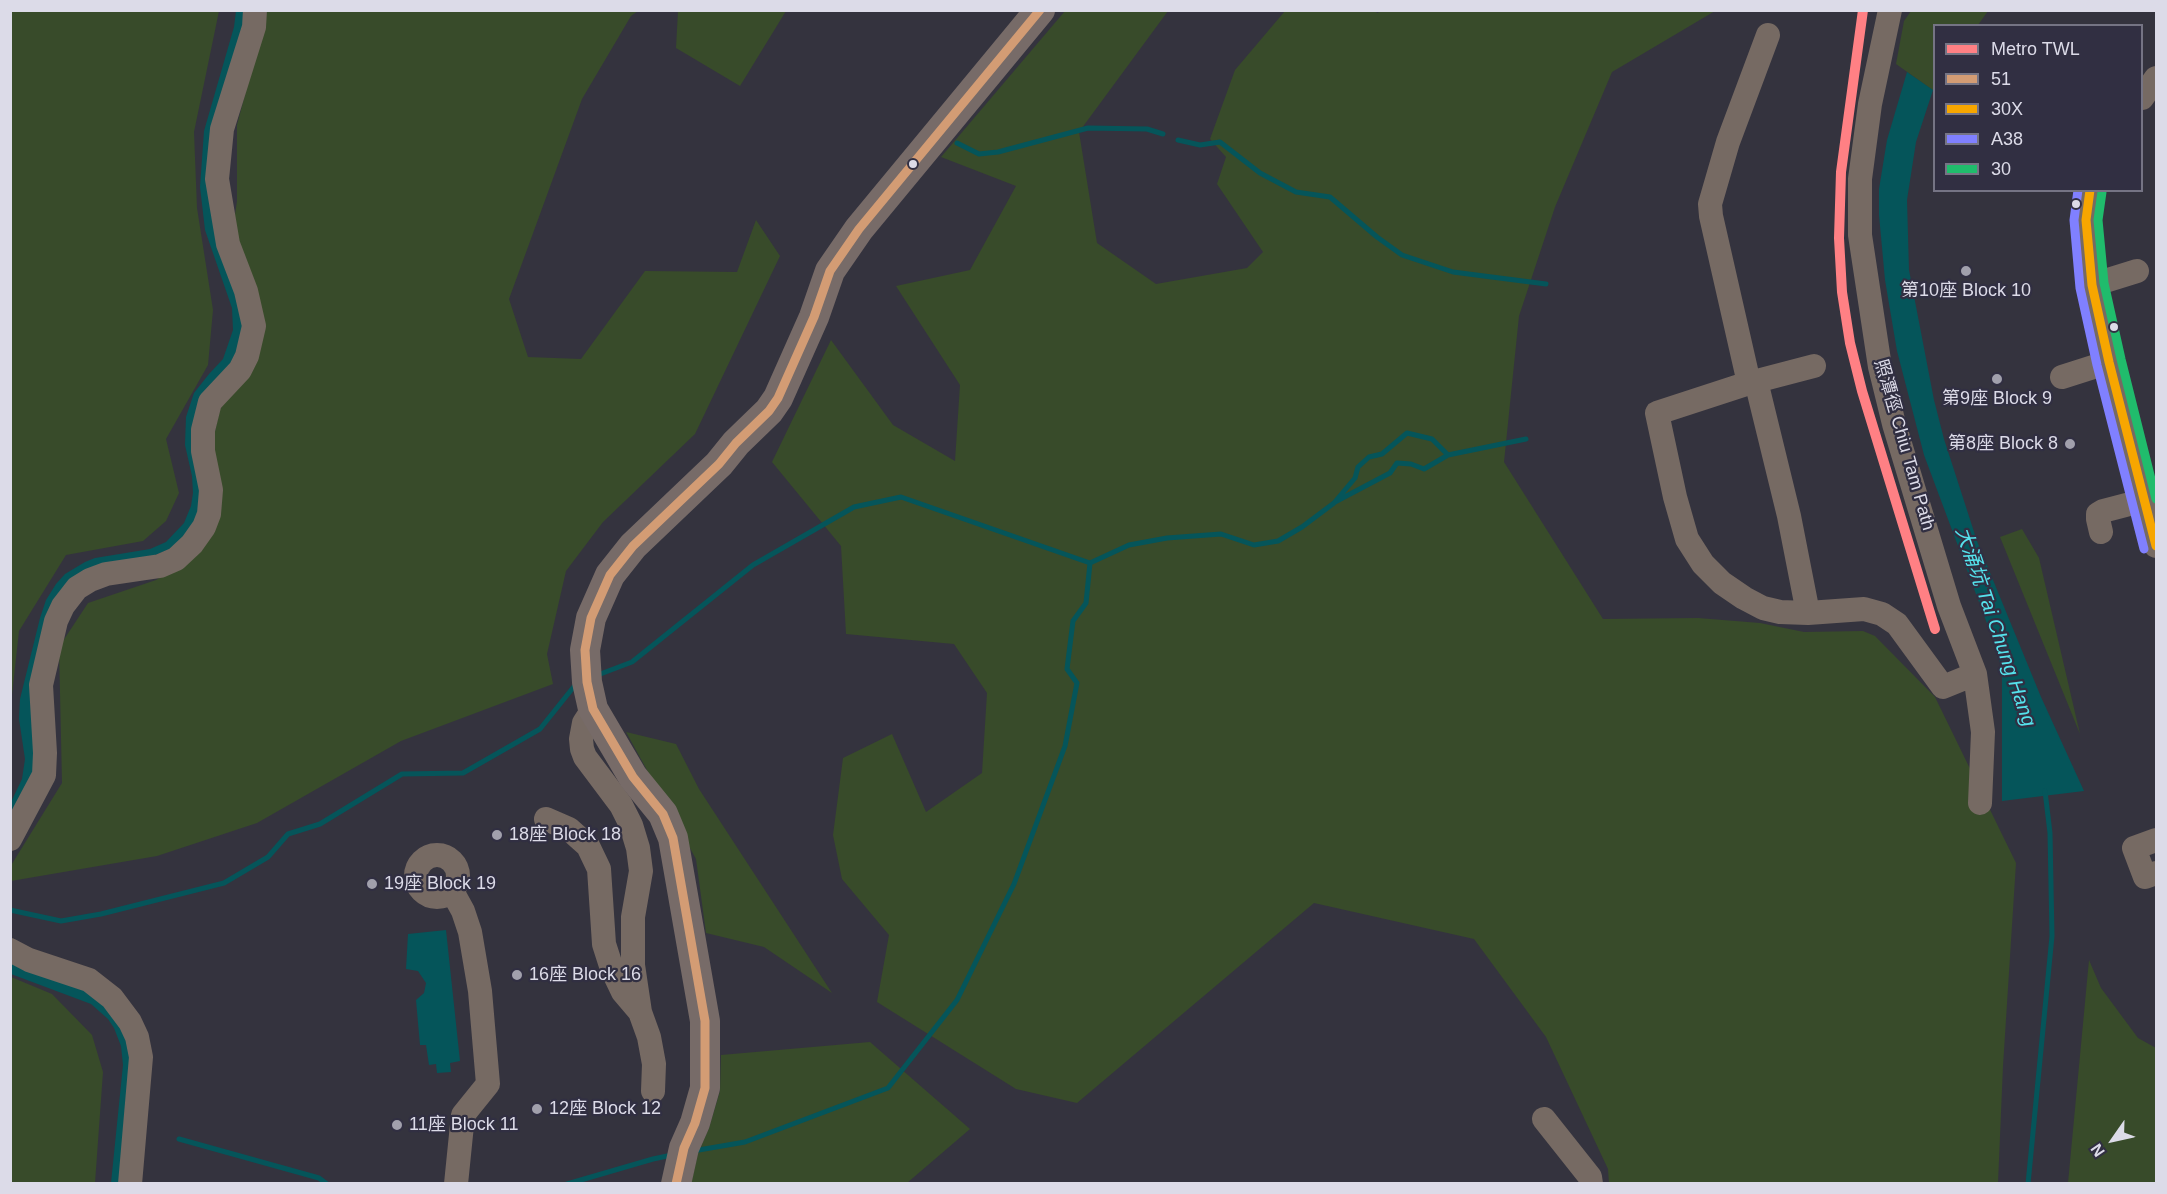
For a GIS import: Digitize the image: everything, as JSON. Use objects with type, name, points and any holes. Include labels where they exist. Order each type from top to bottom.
[{"type":"main road","points":[[677,1176],[705,1088],[705,1021],[673,838],[663,814],[633,777],[590,695],[585,650],[591,618],[610,575],[633,546],[719,464],[778,398],[807,334],[830,271],[859,229],[1040,10]]},
{"type":"street","points":[[10,839],[44,775],[41,685],[56,621],[63,606],[77,588],[90,580],[106,574],[160,566],[176,559],[192,544],[209,514],[211,490],[203,451],[203,430],[210,402],[240,370],[247,357],[254,326],[246,291],[228,244],[217,179],[222,129],[254,27],[255,10]]},
{"type":"street","name":"照潭徑 Chiu Tam Path","points":[[1890,10],[1870,104],[1860,179],[1860,236],[1880,367],[1894,424],[1949,606],[1975,675],[1983,732],[1980,803]]},
{"type":"street","points":[[1768,35],[1728,142],[1710,204],[1711,216],[1753,382],[1789,516],[1808,613]]},
{"type":"street","points":[[2143,97],[2157,78]]},
{"type":"street","points":[[2090,192],[2086,220],[2092,285],[2109,362],[2157,546]]},
{"type":"street","points":[[2092,285],[2137,271]]},
{"type":"street","points":[[2062,376],[2109,362]]},
{"type":"street","points":[[1814,366],[1753,382],[1657,413],[1675,497],[1687,539],[1704,564],[1722,583],[1763,608],[1780,612],[1808,613],[1864,609],[1882,614],[1897,624],[1943,687],[1975,675]]},
{"type":"street","points":[[2101,532],[2098,514],[2145,500]]},
{"type":"street","points":[[590,695],[581,740],[582,749],[585,757],[621,805],[631,825],[638,848],[641,871],[633,917],[633,964],[640,1012],[650,1037],[654,1064],[653,1090]]},
{"type":"street","points":[[546,819],[570,829],[588,846],[599,869],[604,944],[623,992],[640,1012]]},
{"type":"street","points":[[2148,842],[2153,873]]},
{"type":"street","points":[[452,891],[463,910],[470,932],[480,991],[488,1084],[463,1115],[457,1178]]},
{"type":"street","points":[[10,950],[29,960],[89,980],[112,999],[130,1022],[137,1037],[141,1057],[130,1184]]},
{"type":"street","points":[[1544,1119],[1590,1177],[1591,1184]]},
{"type":"green space","points":[[11,10],[219,11],[194,132],[197,208],[213,310],[208,365],[166,439],[179,493],[166,521],[143,541],[66,555],[19,631],[11,704]]},
{"type":"green space","points":[[678,10],[786,11],[740,86],[676,48]]},
{"type":"green space","points":[[1371,10],[1378,13],[1380,10],[1715,11],[1612,72],[1555,207],[1519,316],[1504,462],[1603,619],[1698,618],[1760,623],[1804,632],[1863,631],[1875,636],[1935,697],[2016,863],[1998,1183],[1609,1183],[1608,1169],[1546,1037],[1474,939],[1314,903],[1077,1103],[1016,1089],[877,1002],[889,935],[842,879],[833,835],[843,758],[892,734],[926,812],[982,773],[987,693],[954,644],[846,634],[841,546],[772,462],[831,340],[893,425],[955,461],[960,385],[896,286],[970,270],[1016,186],[941,157],[1065,11],[1168,11],[1079,132],[1097,243],[1156,284],[1247,268],[1263,252],[1217,184],[1226,157],[1210,139],[1235,70],[1285,11]]},
{"type":"green space","points":[[267,11],[638,11],[631,16],[582,99],[509,299],[528,357],[581,359],[645,271],[737,272],[756,220],[780,256],[695,434],[603,522],[566,571],[547,654],[553,684],[401,741],[257,823],[157,856],[11,881],[10,867],[62,783],[59,647],[88,603],[156,580],[203,549],[215,431],[220,409],[248,371],[232,235],[237,201],[237,125]]},
{"type":"green space","points":[[1911,11],[1988,11],[1979,24],[1933,24],[1933,90],[1896,64],[1904,21]]},
{"type":"green space","points":[[2022,529],[2039,558],[2080,734],[2000,537]]},
{"type":"green space","points":[[626,732],[676,744],[699,789],[832,993],[764,947],[706,933],[696,859]]},
{"type":"green space","points":[[2089,960],[2101,988],[2138,1038],[2156,1048],[2156,1183],[2068,1183]]},
{"type":"green space","points":[[11,977],[52,994],[92,1035],[103,1072],[95,1183],[11,1183]]},
{"type":"green space","points":[[870,1042],[970,1129],[907,1183],[691,1184],[698,1153],[709,1128],[720,1091],[721,1055]]},
{"type":"water","points":[[236,11],[250,11],[219,126],[246,339],[219,385],[206,496],[187,542],[68,591],[38,769],[11,831],[11,802],[22,779],[25,759],[19,719],[20,699],[46,600],[65,574],[85,562],[95,558],[150,549],[166,542],[184,523],[191,506],[193,493],[192,476],[185,445],[186,417],[194,393],[223,359],[233,330],[232,308],[205,230],[200,187],[204,131],[234,27]]},
{"type":"water","points":[[1907,72],[1933,90],[1916,142],[1907,200],[1909,270],[1934,400],[1944,439],[1977,541],[2041,697],[2084,791],[2002,801],[2002,674],[1998,653],[1924,455],[1897,351],[1885,280],[1879,189],[1887,140]]},
{"type":"water","points":[[446,930],[460,1061],[450,1063],[451,1072],[437,1073],[436,1064],[429,1065],[426,1045],[420,1045],[416,1000],[424,993],[426,983],[418,971],[406,969],[408,934]]},
{"type":"water","points":[[10,958],[95,992],[132,1039],[124,1183],[111,1183],[123,1065],[121,1046],[114,1028],[108,1019],[91,1004],[11,974]]},
{"type":"waterway","points":[[957,143],[979,154],[998,152],[1088,128],[1147,129],[1163,134]]},
{"type":"waterway","points":[[1178,140],[1200,145],[1220,142],[1260,173],[1296,192],[1330,197],[1402,255],[1453,272],[1546,284]]},
{"type":"waterway","points":[[595,676],[632,662],[753,565],[854,507],[901,497],[1090,563],[1129,545],[1167,538],[1221,534],[1254,545],[1278,541],[1302,527],[1334,503],[1355,478],[1358,467],[1369,457],[1382,454],[1407,433],[1432,439],[1448,455],[1526,439]]},
{"type":"waterway","points":[[1335,502],[1390,473],[1397,463],[1411,464],[1424,469],[1448,455]]},
{"type":"waterway","points":[[693,1151],[745,1142],[888,1088],[957,1000],[1014,884],[1065,746],[1077,683],[1067,669],[1073,621],[1086,603],[1090,563]]},
{"type":"waterway","points":[[10,910],[61,921],[101,914],[224,883],[268,857],[288,834],[320,824],[402,774],[463,773],[540,729],[576,684]]},
{"type":"waterway","name":"大涌坑 Tai Chung Hang","points":[[2028,1184],[2052,936],[2050,833],[2045,791]]},
{"type":"waterway","points":[[179,1139],[319,1178],[327,1184]]},
{"type":"waterway","points":[[567,1184],[672,1155]]},
{"type":"metro line","name":"TWL","points":[[1863,10],[1841,172],[1839,238],[1842,292],[1850,343],[1862,391],[1935,629]]},
{"type":"transit line","name":"51","points":[[676,1184],[684,1148],[695,1123],[705,1088],[705,1021],[673,838],[663,814],[633,777],[593,709],[587,682],[585,650],[591,618],[610,575],[633,546],[719,464],[736,443],[769,411],[778,398],[814,317],[830,271],[859,229],[1040,10]]},
{"type":"transit line","name":"A38","points":[[2078,192],[2074,220],[2080,288],[2097,365],[2144,549]]},
{"type":"transit line","name":"30X","points":[[2090,192],[2086,220],[2092,285],[2109,362],[2156,546]]},
{"type":"transit line","name":"30","points":[[2102,192],[2098,220],[2104,283],[2156,499]]},
{"type":"place","name":"第10座 Block 10","points":[[1966,271]]},
{"type":"place","name":"第9座 Block 9","points":[[1997,379]]},
{"type":"place","name":"第8座 Block 8","points":[[2070,444]]},
{"type":"place","name":"18座 Block 18","points":[[497,835]]},
{"type":"place","name":"19座 Block 19","points":[[372,884]]},
{"type":"place","name":"16座 Block 16","points":[[517,975]]},
{"type":"place","name":"12座 Block 12","points":[[537,1109]]},
{"type":"place","name":"11座 Block 11","points":[[397,1125]]}]
